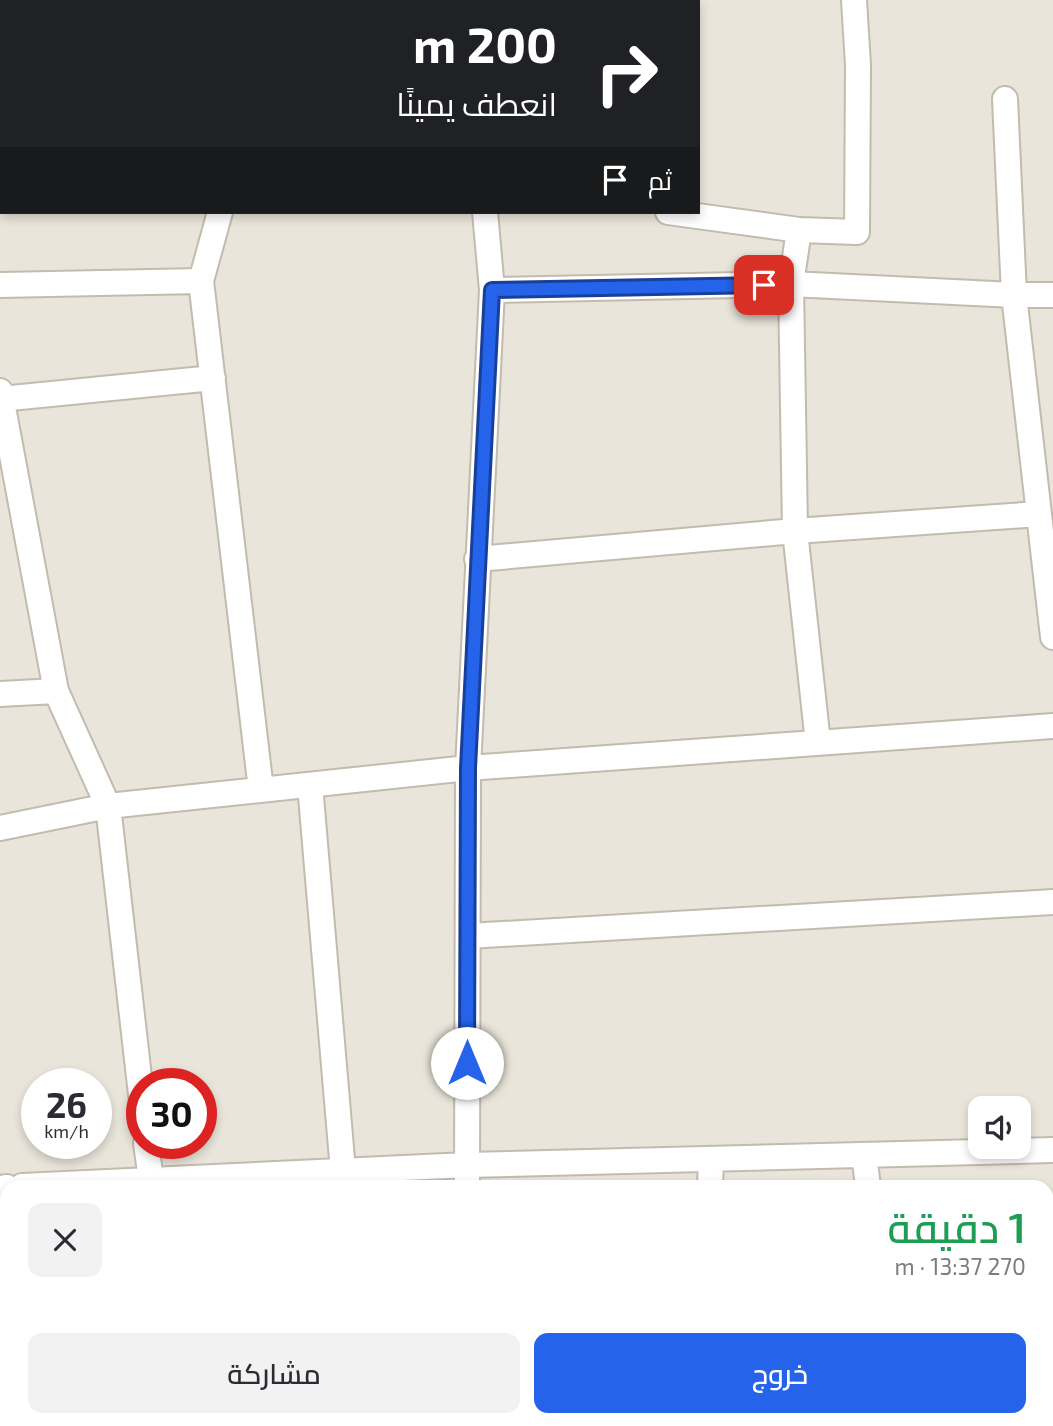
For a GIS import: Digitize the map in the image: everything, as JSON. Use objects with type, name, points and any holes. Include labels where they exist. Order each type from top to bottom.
[{"type":"street","points":[[683,214],[799,230],[857,232],[858,65],[854,0]]},
{"type":"street","points":[[1005,99],[1014,295],[1053,637]]},
{"type":"street","points":[[219,214],[201,281],[261,790]]},
{"type":"street","points":[[467,1176],[468,768],[492,290],[485,214]]},
{"type":"street","points":[[799,230],[791,285],[794,531],[818,743]]},
{"type":"street","points":[[0,285],[201,281]]},
{"type":"street","points":[[492,290],[791,285],[1053,295]]},
{"type":"street","points":[[138,1068],[108,806],[56,691],[0,396],[213,378]]},
{"type":"street","points":[[477,559],[794,531],[1039,514]]},
{"type":"street","points":[[0,694],[56,691]]},
{"type":"street","points":[[0,828],[108,806],[468,768],[1053,726]]},
{"type":"street","points":[[310,785],[343,1171]]},
{"type":"street","points":[[468,936],[1053,902]]},
{"type":"street","points":[[248,1180],[343,1171],[467,1176],[710,1158],[1053,1150]]},
{"type":"street","points":[[864,1155],[867,1180]]},
{"type":"street","points":[[710,1158],[710,1180]]},
{"type":"street","points":[[148,1159],[151,1180]]},
{"type":"shaded area","points":[[700,0],[1053,0],[1053,1180],[0,1180],[0,214],[700,214]]},
{"type":"route","points":[[467,1063],[468,768],[492,290],[764,285]]}]
